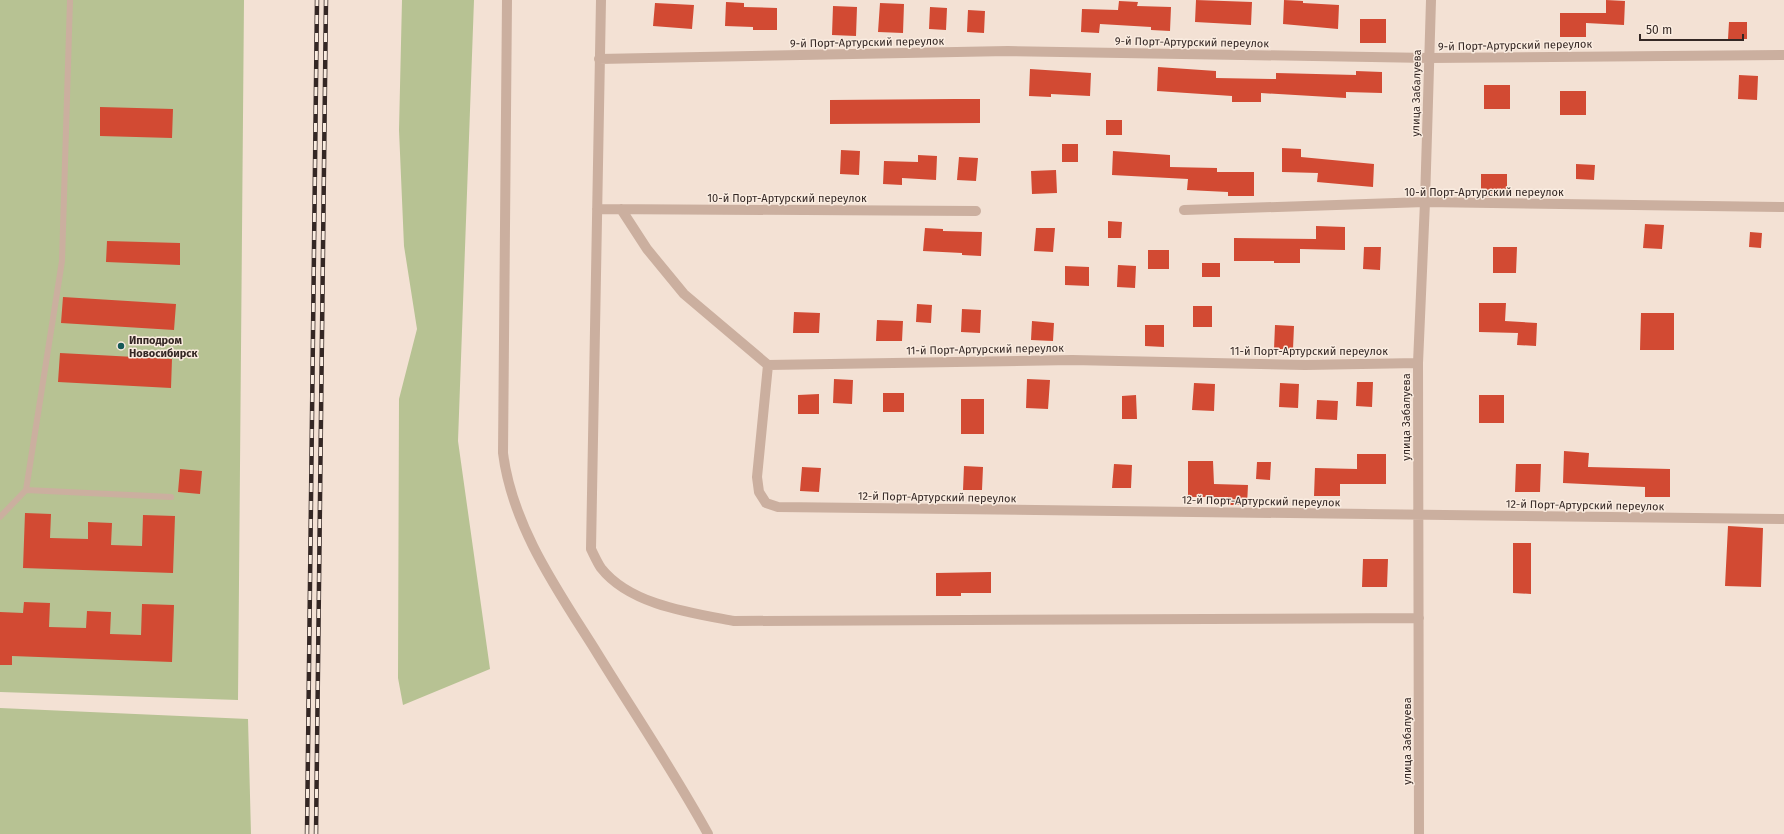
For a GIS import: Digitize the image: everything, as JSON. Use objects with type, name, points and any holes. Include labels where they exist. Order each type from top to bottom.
[{"type":"street","points":[[508,0],[503,453],[505,474],[518,514],[531,542],[567,606],[687,796],[708,834]]},
{"type":"street","points":[[601,0],[590,549],[602,568],[619,584],[647,600],[679,611],[734,621],[1419,618]]},
{"type":"street","name":"улица Забалуева","points":[[1419,834],[1418,363],[1425,202],[1431,0]]},
{"type":"street","name":"9-й Порт-Артурский переулок","points":[[599,59],[1008,51],[1429,58],[1784,55]]},
{"type":"street","name":"10-й Порт-Артурский переулок","points":[[1184,210],[1425,202],[1784,207]]},
{"type":"street","name":"10-й Порт-Артурский переулок","points":[[597,209],[976,211]]},
{"type":"street","points":[[620,209],[647,249],[684,294],[768,365]]},
{"type":"street","name":"11-й Порт-Артурский переулок","points":[[768,365],[1072,360],[1305,365],[1418,363]]},
{"type":"street","name":"12-й Порт-Артурский переулок","points":[[768,365],[757,477],[759,492],[766,503],[778,507],[1784,519]]},
{"type":"lane","points":[[0,517],[26,490],[62,261],[70,0]]},
{"type":"lane","points":[[26,490],[171,497]]},
{"type":"green space","name":"Ипподром Новосибирск","points":[[0,0],[244,0],[238,700],[0,692]]},
{"type":"green space","points":[[402,0],[474,0],[458,441],[490,669],[403,705],[398,678],[399,399],[417,329],[404,246],[399,130]]},
{"type":"green space","points":[[0,708],[248,719],[251,834],[0,834]]},
{"type":"building","points":[[1196,0],[1252,2],[1251,25],[1195,22]]},
{"type":"building","points":[[1284,0],[1303,1],[1303,3],[1339,5],[1338,29],[1283,24]]},
{"type":"building","points":[[1606,0],[1625,1],[1624,25],[1586,23],[1586,37],[1560,37],[1560,13],[1606,13]]},
{"type":"building","points":[[1119,1],[1138,2],[1137,6],[1171,7],[1170,31],[1151,30],[1151,27],[1100,24],[1099,33],[1081,32],[1082,9],[1118,10]]},
{"type":"building","points":[[726,2],[744,3],[744,7],[777,8],[777,30],[753,30],[753,27],[725,26]]},
{"type":"building","points":[[655,3],[694,5],[692,29],[653,26]]},
{"type":"building","points":[[880,3],[904,4],[903,33],[878,32]]},
{"type":"building","points":[[833,6],[857,7],[856,36],[832,35]]},
{"type":"building","points":[[930,7],[947,8],[946,30],[929,29]]},
{"type":"building","points":[[968,10],[985,11],[984,33],[967,32]]},
{"type":"building","points":[[1360,19],[1386,19],[1386,43],[1360,43]]},
{"type":"building","points":[[1729,22],[1747,22],[1747,39],[1728,39]]},
{"type":"building","points":[[1158,67],[1216,71],[1216,78],[1276,79],[1276,73],[1356,75],[1356,71],[1382,72],[1382,93],[1346,92],[1346,98],[1261,93],[1261,102],[1232,102],[1232,96],[1157,91]]},
{"type":"building","points":[[1030,69],[1091,73],[1090,96],[1051,94],[1051,97],[1029,96]]},
{"type":"building","points":[[1739,75],[1758,76],[1757,100],[1738,99]]},
{"type":"building","points":[[1484,85],[1510,85],[1510,109],[1484,109]]},
{"type":"building","points":[[1560,91],[1586,91],[1586,115],[1560,115]]},
{"type":"building","points":[[980,99],[980,123],[830,124],[830,100]]},
{"type":"building","points":[[100,107],[173,109],[172,138],[100,136]]},
{"type":"building","points":[[1106,120],[1122,120],[1122,135],[1106,135]]},
{"type":"building","points":[[1062,144],[1078,144],[1078,162],[1062,162]]},
{"type":"building","points":[[1282,148],[1301,149],[1301,157],[1374,164],[1373,187],[1317,182],[1318,173],[1282,172]]},
{"type":"building","points":[[841,150],[860,151],[859,175],[840,174]]},
{"type":"building","points":[[1113,151],[1170,155],[1170,167],[1217,168],[1217,172],[1254,172],[1254,196],[1228,196],[1228,192],[1187,190],[1188,179],[1112,175]]},
{"type":"building","points":[[918,155],[937,156],[936,180],[902,178],[902,185],[883,184],[884,161],[918,162]]},
{"type":"building","points":[[959,157],[978,158],[976,181],[957,180]]},
{"type":"building","points":[[1576,164],[1595,165],[1594,180],[1576,179]]},
{"type":"building","points":[[1056,170],[1057,193],[1032,194],[1031,171]]},
{"type":"building","points":[[1481,174],[1507,174],[1507,197],[1481,196]]},
{"type":"building","points":[[1108,221],[1122,222],[1121,238],[1108,238]]},
{"type":"building","points":[[1645,224],[1664,225],[1662,249],[1643,248]]},
{"type":"building","points":[[1316,226],[1345,227],[1345,250],[1300,249],[1300,263],[1274,263],[1274,261],[1234,261],[1234,238],[1316,239]]},
{"type":"building","points":[[925,228],[943,229],[943,231],[982,232],[981,256],[962,255],[962,253],[923,251]]},
{"type":"building","points":[[1036,228],[1055,228],[1053,252],[1034,251]]},
{"type":"building","points":[[1750,232],[1762,233],[1761,248],[1749,247]]},
{"type":"building","points":[[107,241],[180,243],[180,265],[106,262]]},
{"type":"building","points":[[1364,247],[1381,247],[1380,270],[1363,269]]},
{"type":"building","points":[[1493,247],[1517,247],[1516,273],[1493,273]]},
{"type":"building","points":[[1148,250],[1169,250],[1169,269],[1148,269]]},
{"type":"building","points":[[1202,263],[1220,263],[1220,277],[1202,277]]},
{"type":"building","points":[[1118,265],[1136,266],[1135,288],[1117,287]]},
{"type":"building","points":[[1065,266],[1089,267],[1089,286],[1065,285]]},
{"type":"building","points":[[63,297],[176,304],[174,330],[61,323]]},
{"type":"building","points":[[1479,303],[1506,303],[1505,321],[1537,323],[1536,346],[1517,345],[1518,333],[1479,332]]},
{"type":"building","points":[[917,304],[932,305],[931,323],[916,322]]},
{"type":"building","points":[[1193,306],[1212,306],[1212,327],[1193,327]]},
{"type":"building","points":[[962,309],[981,310],[980,333],[961,332]]},
{"type":"building","points":[[794,312],[820,313],[819,333],[793,333]]},
{"type":"building","points":[[1641,313],[1674,313],[1674,350],[1640,350]]},
{"type":"building","points":[[877,320],[903,321],[902,341],[876,341]]},
{"type":"building","points":[[1032,321],[1054,323],[1053,341],[1031,340]]},
{"type":"building","points":[[1145,325],[1164,325],[1164,347],[1145,346]]},
{"type":"building","points":[[1275,325],[1294,326],[1293,349],[1274,349]]},
{"type":"building","points":[[60,353],[172,359],[171,388],[58,382]]},
{"type":"building","points":[[834,379],[853,380],[852,404],[833,403]]},
{"type":"building","points":[[1027,379],[1050,380],[1048,409],[1026,408]]},
{"type":"building","points":[[1357,382],[1373,382],[1372,407],[1356,406]]},
{"type":"building","points":[[1194,383],[1215,384],[1214,411],[1192,410]]},
{"type":"building","points":[[1280,383],[1299,384],[1298,408],[1279,407]]},
{"type":"building","points":[[883,393],[904,393],[904,412],[883,412]]},
{"type":"building","points":[[819,394],[819,414],[798,414],[798,395]]},
{"type":"building","points":[[1136,395],[1137,419],[1122,419],[1122,396]]},
{"type":"building","points":[[1479,395],[1504,395],[1504,423],[1479,423]]},
{"type":"building","points":[[961,399],[984,399],[984,434],[961,434]]},
{"type":"building","points":[[1317,400],[1338,401],[1337,420],[1316,419]]},
{"type":"building","points":[[1564,451],[1589,453],[1588,467],[1670,469],[1670,497],[1645,497],[1645,487],[1563,483]]},
{"type":"building","points":[[1357,454],[1386,454],[1386,484],[1340,484],[1340,496],[1314,496],[1315,468],[1357,469]]},
{"type":"building","points":[[1188,461],[1213,461],[1214,484],[1248,485],[1247,505],[1228,505],[1228,497],[1188,497]]},
{"type":"building","points":[[1257,462],[1271,462],[1270,480],[1256,479]]},
{"type":"building","points":[[1114,464],[1132,465],[1131,488],[1112,488]]},
{"type":"building","points":[[1516,464],[1541,464],[1540,492],[1515,492]]},
{"type":"building","points":[[964,466],[983,467],[982,490],[963,490]]},
{"type":"building","points":[[802,467],[821,468],[819,492],[800,491]]},
{"type":"building","points":[[180,469],[202,471],[200,494],[178,492]]},
{"type":"building","points":[[25,513],[51,514],[50,538],[88,539],[88,522],[112,523],[111,545],[142,546],[143,515],[175,516],[173,573],[23,568]]},
{"type":"building","points":[[1728,526],[1763,528],[1761,587],[1725,586]]},
{"type":"building","points":[[1513,543],[1531,543],[1531,594],[1513,593]]},
{"type":"building","points":[[1363,559],[1388,559],[1387,587],[1362,587]]},
{"type":"building","points":[[991,572],[991,593],[961,593],[961,596],[936,596],[936,573]]},
{"type":"building","points":[[24,602],[50,603],[49,627],[86,628],[87,611],[111,612],[110,634],[141,635],[142,604],[174,605],[172,662],[12,656],[12,665],[0,665],[0,612],[23,613]]},
{"type":"railway","points":[[307,834],[317,0]]},
{"type":"railway","points":[[316,834],[326,0]]},
{"type":"place","name":"Ипподром Новосибирск","points":[[121,346]]}]
